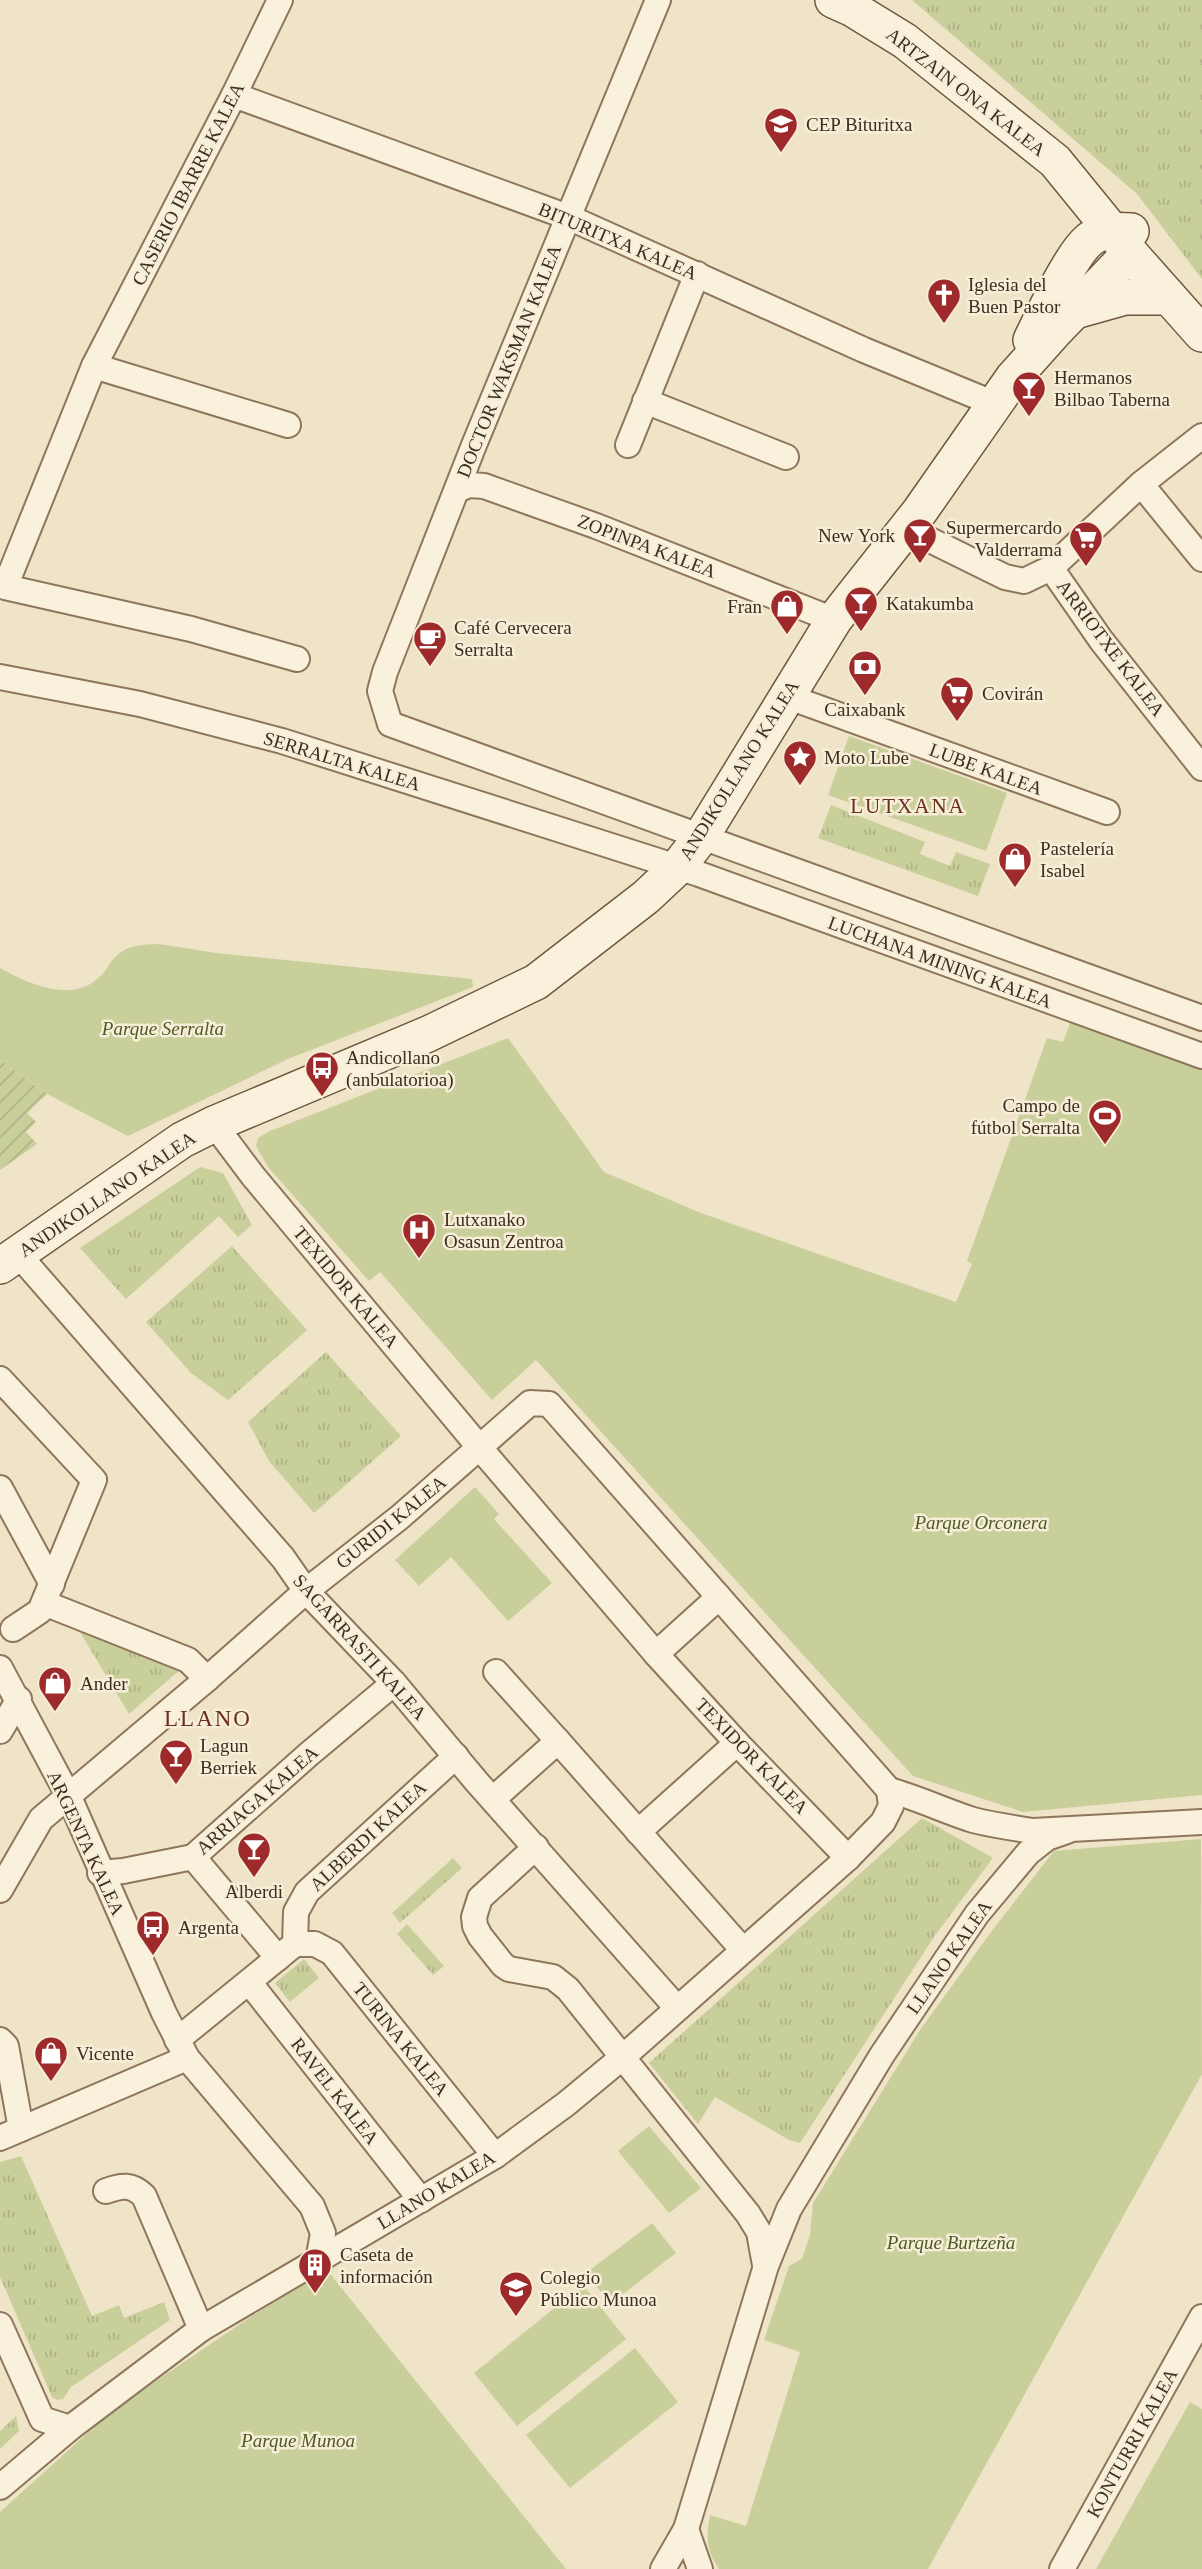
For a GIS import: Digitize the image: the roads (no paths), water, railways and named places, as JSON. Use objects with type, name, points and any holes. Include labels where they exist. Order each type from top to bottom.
[{"type":"street","name":"CASERIO IBARRE KALEA","points":[[280,0],[94,366],[5,587],[191,629],[298,659]]},
{"type":"street","name":"DOCTOR WAKSMAN KALEA","points":[[658,0],[457,490],[380,691],[390,724],[701,837]]},
{"type":"street","name":"ARTZAIN ONA KALEA","points":[[833,0],[905,41],[975,95],[1059,166],[1186,300],[1202,334]]},
{"type":"street","name":"BITURITXA KALEA","points":[[234,95],[568,218],[864,350],[1004,391]]},
{"type":"street","points":[[1059,166],[1071,197],[1073,226],[1070,267]]},
{"type":"street","points":[[1004,391],[1070,267],[1088,240],[1125,238]]},
{"type":"street","name":"ANDIKOLLANO KALEA","points":[[9,1259],[152,1159],[214,1125],[428,1034],[536,982],[646,897],[678,867],[701,837],[834,620],[915,529],[1004,391],[1074,311],[1125,238]]},
{"type":"street","points":[[628,445],[697,274]]},
{"type":"street","points":[[1074,311],[1125,297],[1186,300]]},
{"type":"street","points":[[94,366],[289,425]]},
{"type":"street","points":[[645,401],[786,457]]},
{"type":"street","points":[[1051,568],[1141,484],[1202,436]]},
{"type":"street","points":[[1141,484],[1202,559]]},
{"type":"street","name":"ZOPINPA KALEA","points":[[457,490],[469,485],[484,486],[596,526],[834,620]]},
{"type":"street","name":"ARRIOTXE KALEA","points":[[915,529],[1005,577],[1024,581],[1051,568],[1101,640],[1202,768]]},
{"type":"street","name":"SERRALTA KALEA","points":[[0,677],[140,704],[282,741],[678,867]]},
{"type":"street","name":"LUBE KALEA","points":[[786,696],[1107,812]]},
{"type":"street","name":"LUCHANA MINING KALEA","points":[[701,837],[1202,1018]]},
{"type":"street","points":[[717,881],[720,861],[729,853],[741,852]]},
{"type":"street","name":"LUCHANA MINING KALEA","points":[[678,867],[1202,1056]]},
{"type":"street","name":"TEXIDOR KALEA","points":[[214,1125],[253,1176],[480,1448],[656,1654],[848,1858]]},
{"type":"street","name":"SAGARRASTI KALEA","points":[[9,1259],[283,1558],[306,1591],[394,1683],[677,2008]]},
{"type":"street","points":[[0,1379],[94,1480],[40,1611],[13,1629]]},
{"type":"street","points":[[480,1448],[530,1404],[549,1404],[890,1790]]},
{"type":"street","name":"GURIDI KALEA","points":[[0,1890],[41,1819],[306,1591],[400,1517],[480,1448]]},
{"type":"street","points":[[0,1488],[48,1593],[188,1660],[206,1679]]},
{"type":"street","points":[[656,1654],[719,1597]]},
{"type":"street","name":"ARGENTA KALEA","points":[[0,1668],[19,1699],[69,1797],[100,1873],[182,2049],[312,2206],[323,2233],[318,2261]]},
{"type":"street","points":[[496,1672],[743,1950]]},
{"type":"street","name":"ARRIAGA KALEA","points":[[100,1873],[194,1857],[309,1754],[394,1683]]},
{"type":"street","points":[[0,1731],[19,1699]]},
{"type":"street","points":[[493,1799],[558,1741]]},
{"type":"street","points":[[638,1832],[737,1743]]},
{"type":"street","name":"ALBERDI KALEA","points":[[286,1951],[296,1912],[307,1892],[456,1756]]},
{"type":"street","points":[[49,1762],[66,1773],[92,1774]]},
{"type":"street","name":"LLANO KALEA","points":[[0,2487],[70,2428],[201,2329],[495,2156],[566,2104],[848,1858],[883,1822],[891,1806],[890,1790],[982,1821],[1033,1830],[1202,1822]]},
{"type":"street","name":"LLANO KALEA","points":[[982,1821],[1007,1848],[1012,1859],[1009,1874]]},
{"type":"street","name":"LLANO KALEA","points":[[663,2569],[686,2529],[766,2266],[789,2209],[882,2055],[977,1914],[1028,1853],[1047,1838],[1067,1830]]},
{"type":"street","points":[[537,1847],[480,1898],[474,1917],[475,1926],[480,1936],[509,1969],[553,1976],[560,1981],[624,2056]]},
{"type":"street","points":[[0,2040],[6,2046],[10,2134],[182,2049],[248,1982],[286,1951],[194,1857]]},
{"type":"street","name":"TURINA KALEA","points":[[286,1951],[315,1944],[332,1953],[495,2156]]},
{"type":"street","name":"RAVEL KALEA","points":[[248,1982],[421,2200]]},
{"type":"street","name":"LLANO KALEA","points":[[624,2056],[748,2214],[759,2232],[766,2266]]},
{"type":"street","name":"LLANO KALEA","points":[[748,2214],[763,2214],[776,2210],[803,2185]]},
{"type":"street","points":[[106,2191],[128,2186],[144,2196],[201,2329]]},
{"type":"street","name":"KONTURRI KALEA","points":[[1062,2569],[1202,2316]]},
{"type":"street","points":[[0,2325],[42,2419],[70,2428]]},
{"type":"street","points":[[686,2529],[700,2569]]},
{"type":"place","name":"CEP Bituritxa","points":[[781,154]]},
{"type":"place","name":"Iglesia del Buen Pastor","points":[[944,325]]},
{"type":"place","name":"Hermanos Bilbao Taberna","points":[[1029,418]]},
{"type":"place","name":"New York","points":[[920,565]]},
{"type":"place","name":"Supermercardo Valderrama","points":[[1086,568]]},
{"type":"place","name":"Katakumba","points":[[861,633]]},
{"type":"place","name":"Fran","points":[[787,636]]},
{"type":"place","name":"Café Cervecera Serralta","points":[[430,668]]},
{"type":"place","name":"Caixabank","points":[[865,697]]},
{"type":"place","name":"Covirán","points":[[957,723]]},
{"type":"place","name":"Moto Lube","points":[[800,787]]},
{"type":"place","name":"Pastelería Isabel","points":[[1015,889]]},
{"type":"place","name":"Andicollano (anbulatorioa)","points":[[322,1098]]},
{"type":"place","name":"Campo de fútbol Serralta","points":[[1105,1146]]},
{"type":"place","name":"Lutxanako Osasun Zentroa","points":[[419,1260]]},
{"type":"place","name":"Ander","points":[[55,1713]]},
{"type":"place","name":"Lagun Berriek","points":[[176,1786]]},
{"type":"place","name":"Alberdi","points":[[254,1879]]},
{"type":"place","name":"Argenta","points":[[153,1957]]},
{"type":"place","name":"Vicente","points":[[51,2083]]},
{"type":"place","name":"Caseta de información","points":[[315,2295]]},
{"type":"place","name":"Colegio Público Munoa","points":[[516,2318]]},
{"type":"district","name":"LUTXANA","points":[[908,806]]},
{"type":"district","name":"LLANO","points":[[208,1718]]},
{"type":"park label","name":"Parque Serralta","points":[[163,1028]]},
{"type":"park label","name":"Parque Orconera","points":[[981,1522]]},
{"type":"park label","name":"Parque Burtzeña","points":[[951,2242]]},
{"type":"park label","name":"Parque Munoa","points":[[298,2440]]}]
